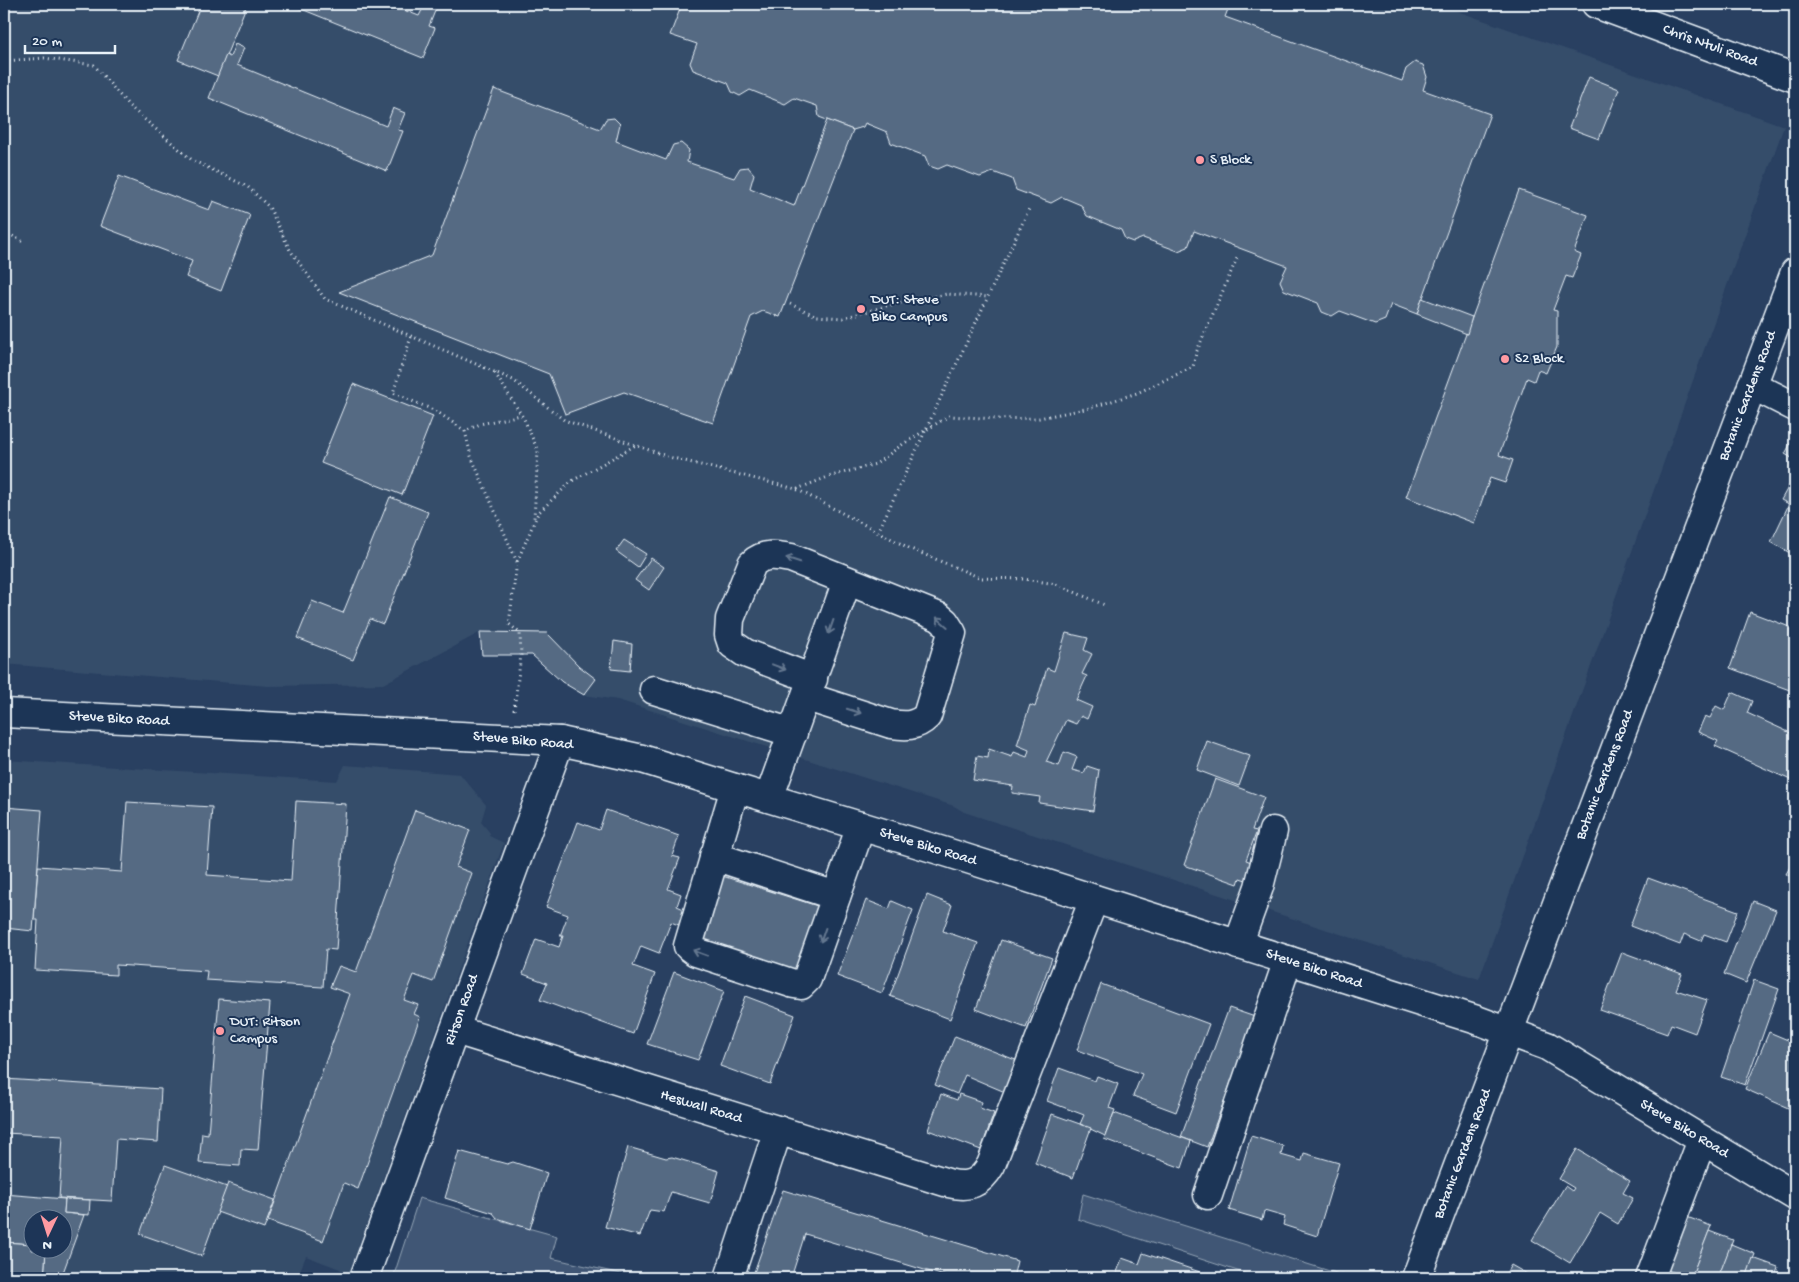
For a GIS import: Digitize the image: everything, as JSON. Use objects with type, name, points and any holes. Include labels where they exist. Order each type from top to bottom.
[{"type":"street","name":"Chris Ntuli Road","points":[[1596,4],[1795,78]]},
{"type":"street","name":"Botanic Gardens Road","points":[[1416,1278],[1795,272]]},
{"type":"street","points":[[1752,385],[1795,407]]},
{"type":"street","points":[[767,556],[791,558],[939,617],[949,628],[952,638],[927,716],[918,723],[903,726],[810,688],[736,648],[732,644],[729,635],[730,619],[752,564],[757,559],[767,556]]},
{"type":"street","points":[[769,798],[794,733],[847,581]]},
{"type":"street","points":[[654,690],[794,733]]},
{"type":"street","name":"Steve Biko Road","points":[[4,713],[560,741],[642,759],[1288,960],[1547,1046],[1795,1196]]},
{"type":"street","name":"Ritson Road","points":[[364,1278],[560,741]]},
{"type":"street","points":[[735,788],[689,938],[689,949],[794,984],[804,984],[807,979],[860,826]]},
{"type":"street","points":[[1238,945],[1259,886],[1273,831]]},
{"type":"street","points":[[714,856],[836,896]]},
{"type":"street","name":"Heswall Road","points":[[454,1030],[948,1184],[970,1186],[978,1182],[991,1165],[1094,899]]},
{"type":"street","points":[[1208,1195],[1288,960]]},
{"type":"street","points":[[729,1278],[778,1130]]},
{"type":"street","points":[[1650,1278],[1702,1140]]},
{"type":"path","points":[[4,61],[44,58],[94,65],[129,106],[192,160],[248,186],[269,207],[290,250],[325,300],[513,380],[564,420],[669,457],[796,489],[911,548],[981,578],[1024,578],[1056,584],[1107,606]]},
{"type":"path","points":[[878,532],[1029,209]]},
{"type":"path","points":[[4,231],[25,243]]},
{"type":"path","points":[[796,489],[828,477],[876,464],[927,428],[949,416],[997,419],[1038,418],[1090,408],[1137,393],[1193,367],[1196,353],[1238,256]]},
{"type":"path","points":[[790,304],[817,316],[843,318],[890,305],[947,294],[989,297]]},
{"type":"path","points":[[412,337],[393,393],[436,411],[465,431],[471,456],[518,562]]},
{"type":"path","points":[[495,373],[521,415],[538,450],[534,518],[518,562],[509,624],[520,633],[521,655],[510,738]]},
{"type":"path","points":[[465,431],[480,424],[521,415]]},
{"type":"path","points":[[534,518],[572,481],[637,445]]},
{"type":"shaded area","name":"DUT: Steve Biko Campus","points":[[4,4],[1437,4],[1784,126],[1479,979],[964,812],[954,806],[618,700],[584,695],[562,682],[532,655],[482,655],[479,633],[383,684],[268,686],[4,664]]},
{"type":"shaded area","name":"DUT: Ritson Campus","points":[[4,760],[337,781],[345,765],[460,774],[486,805],[481,822],[490,833],[489,836],[504,843],[347,1278],[344,1278],[340,1269],[306,1256],[297,1278],[4,1278]]},
{"type":"shaded area","points":[[1083,1194],[1352,1278],[1259,1278],[1078,1219]]},
{"type":"shaded area","points":[[419,1198],[557,1236],[551,1258],[639,1278],[393,1278]]},
{"type":"building","points":[[201,4],[247,4],[218,76],[178,60]]},
{"type":"building","points":[[289,4],[388,4],[419,16],[425,4],[437,6],[429,26],[435,28],[423,58]]},
{"type":"building","name":"S Block","points":[[682,4],[1195,4],[1205,8],[1207,4],[1230,4],[1225,17],[1402,81],[1406,69],[1415,62],[1423,65],[1427,77],[1423,90],[1490,114],[1417,314],[1391,304],[1385,320],[1375,324],[1340,311],[1332,316],[1322,312],[1318,303],[1284,290],[1280,281],[1287,266],[1194,231],[1188,247],[1178,251],[1143,238],[1133,242],[1125,239],[1121,230],[1087,216],[1081,205],[1062,197],[1051,203],[1016,190],[1012,179],[993,172],[980,177],[947,165],[938,169],[929,166],[925,156],[891,143],[887,132],[865,123],[863,127],[853,130],[819,117],[817,106],[794,98],[785,104],[750,90],[740,96],[732,92],[728,83],[693,70],[690,63],[697,44],[670,35]]},
{"type":"building","points":[[235,44],[244,48],[237,65],[386,126],[393,108],[405,113],[398,130],[403,131],[387,171],[209,98],[226,55],[230,57]]},
{"type":"building","points":[[1589,77],[1619,89],[1599,139],[1569,128]]},
{"type":"building","points":[[494,89],[600,129],[606,119],[614,118],[620,124],[616,141],[666,160],[673,145],[681,143],[689,150],[687,162],[734,178],[740,168],[748,167],[754,174],[750,188],[794,206],[827,120],[853,130],[780,317],[763,311],[751,317],[713,423],[624,392],[565,414],[549,374],[339,292],[432,255]]},
{"type":"building","points":[[119,176],[209,210],[213,201],[250,215],[221,291],[186,277],[192,261],[100,226]]},
{"type":"building","name":"S2 Block","points":[[1519,190],[1588,215],[1574,252],[1581,255],[1572,278],[1566,276],[1553,310],[1557,311],[1557,347],[1546,373],[1538,370],[1534,381],[1527,378],[1499,455],[1513,460],[1505,483],[1490,478],[1474,523],[1406,497]]},
{"type":"building","points":[[1422,298],[1472,317],[1467,334],[1417,314]]},
{"type":"building","points":[[353,384],[433,416],[402,495],[321,463]]},
{"type":"building","points":[[1793,439],[1795,440],[1795,460],[1785,454]]},
{"type":"building","points":[[1795,475],[1795,556],[1771,542],[1789,504],[1781,500]]},
{"type":"building","points":[[390,497],[428,512],[383,624],[370,619],[353,660],[297,638],[312,601],[343,613]]},
{"type":"building","points":[[624,540],[646,554],[638,567],[616,551]]},
{"type":"building","points":[[651,558],[664,567],[649,590],[635,580]]},
{"type":"building","points":[[1750,612],[1795,629],[1795,692],[1730,668]]},
{"type":"building","points":[[480,632],[547,633],[579,666],[596,679],[584,695],[562,682],[532,655],[482,655]]},
{"type":"building","points":[[1066,633],[1088,638],[1084,650],[1092,654],[1082,674],[1087,676],[1076,700],[1092,707],[1087,719],[1081,716],[1076,724],[1066,720],[1046,762],[1059,766],[1064,752],[1077,757],[1072,770],[1084,773],[1087,766],[1099,770],[1093,811],[1039,803],[1040,797],[1012,793],[1013,786],[973,780],[977,756],[988,758],[989,749],[1012,757],[1014,752],[1027,757],[1029,750],[1017,745],[1030,705],[1035,707],[1047,668],[1054,671]]},
{"type":"building","points":[[614,641],[632,644],[630,671],[611,669]]},
{"type":"building","points":[[1732,692],[1752,701],[1747,713],[1795,735],[1795,782],[1715,746],[1718,741],[1698,732],[1705,716],[1710,718],[1716,706],[1724,710]]},
{"type":"building","points":[[1207,741],[1250,756],[1239,786],[1197,770]]},
{"type":"building","points":[[1215,779],[1264,797],[1252,830],[1257,831],[1246,860],[1262,866],[1255,883],[1240,878],[1238,884],[1184,865]]},
{"type":"building","points":[[296,801],[346,804],[336,950],[326,949],[323,987],[206,980],[207,971],[116,965],[116,975],[35,970],[38,920],[34,920],[38,866],[122,872],[127,802],[212,807],[207,875],[291,881]]},
{"type":"building","points":[[4,807],[42,810],[33,931],[4,928],[6,826],[4,826]]},
{"type":"building","points":[[415,810],[470,830],[456,867],[472,873],[433,982],[414,975],[404,1000],[418,1005],[414,1014],[420,1017],[358,1189],[344,1183],[323,1241],[268,1221],[350,994],[330,987],[339,966],[356,972]]},
{"type":"building","points":[[606,810],[679,836],[672,856],[680,858],[668,889],[681,894],[677,906],[686,910],[681,926],[671,922],[659,953],[641,946],[633,966],[655,974],[633,1034],[540,1000],[547,983],[523,974],[536,939],[559,947],[563,936],[560,936],[568,915],[546,907],[578,822],[599,830]]},
{"type":"building","points":[[1795,858],[1795,879],[1786,874]]},
{"type":"building","points":[[716,874],[824,908],[801,979],[693,944]]},
{"type":"building","points":[[1648,878],[1738,911],[1726,942],[1704,934],[1701,941],[1684,934],[1680,945],[1630,926]]},
{"type":"building","points":[[927,895],[952,905],[943,931],[978,943],[950,1019],[890,996]]},
{"type":"building","points":[[866,900],[889,909],[892,901],[913,910],[882,993],[837,976]]},
{"type":"building","points":[[1753,901],[1776,910],[1746,983],[1724,974]]},
{"type":"building","points":[[1001,940],[1052,958],[1026,1028],[976,1009]]},
{"type":"building","points":[[1622,952],[1682,974],[1676,990],[1707,1000],[1695,1033],[1671,1024],[1667,1034],[1600,1010]]},
{"type":"building","points":[[674,972],[724,991],[698,1060],[647,1044]]},
{"type":"building","points":[[1754,980],[1779,989],[1745,1085],[1721,1077]]},
{"type":"building","points":[[1101,984],[1209,1024],[1176,1112],[1133,1096],[1142,1074],[1077,1050]]},
{"type":"building","points":[[745,996],[795,1015],[770,1084],[720,1066]]},
{"type":"building","points":[[219,999],[270,1003],[258,1150],[241,1149],[240,1166],[199,1163],[202,1133],[208,1134]]},
{"type":"building","points":[[1229,1008],[1255,1017],[1207,1147],[1181,1137]]},
{"type":"building","points":[[4,1018],[7,1018],[4,1065]]},
{"type":"building","points":[[1769,1032],[1795,1043],[1795,1111],[1745,1089]]},
{"type":"building","points":[[955,1036],[1018,1061],[1005,1092],[965,1075],[957,1094],[935,1085]]},
{"type":"building","points":[[1059,1068],[1095,1081],[1097,1076],[1118,1084],[1109,1108],[1115,1110],[1105,1136],[1080,1124],[1084,1115],[1047,1101]]},
{"type":"building","points":[[4,1079],[161,1089],[158,1142],[116,1139],[112,1201],[59,1198],[63,1136],[4,1133]]},
{"type":"building","points":[[941,1094],[957,1100],[959,1094],[982,1102],[980,1108],[994,1113],[981,1150],[928,1130]]},
{"type":"building","points":[[1114,1113],[1191,1141],[1182,1168],[1104,1139]]},
{"type":"building","points":[[1052,1114],[1091,1128],[1073,1178],[1035,1163]]},
{"type":"building","points":[[1251,1136],[1283,1146],[1281,1155],[1302,1161],[1304,1153],[1339,1163],[1317,1236],[1283,1225],[1285,1217],[1264,1211],[1262,1220],[1229,1210]]},
{"type":"building","points":[[628,1147],[666,1158],[672,1157],[719,1171],[710,1203],[671,1192],[664,1212],[650,1210],[640,1236],[605,1227]]},
{"type":"building","points":[[1577,1149],[1630,1181],[1623,1193],[1633,1198],[1618,1224],[1600,1213],[1570,1263],[1532,1240],[1565,1186],[1572,1191],[1574,1188],[1559,1179]]},
{"type":"building","points":[[459,1151],[507,1164],[513,1162],[547,1173],[530,1229],[497,1218],[493,1213],[445,1198]]},
{"type":"building","points":[[165,1165],[227,1187],[202,1256],[140,1234]]},
{"type":"building","points":[[228,1183],[275,1200],[264,1229],[217,1212]]},
{"type":"building","points":[[783,1190],[1017,1261],[1013,1278],[951,1278],[805,1234],[791,1278],[752,1278]]},
{"type":"building","points":[[4,1194],[65,1199],[64,1210],[22,1210],[22,1243],[4,1242]]},
{"type":"building","points":[[65,1199],[90,1200],[89,1215],[72,1214],[72,1210],[64,1210]]},
{"type":"building","points":[[72,1214],[84,1215],[72,1248]]},
{"type":"building","points":[[1687,1217],[1711,1226],[1691,1278],[1667,1270]]},
{"type":"building","points":[[1709,1231],[1733,1240],[1718,1278],[1691,1278]]},
{"type":"building","points":[[4,1242],[22,1243],[22,1260],[45,1260],[44,1278],[4,1278]]},
{"type":"building","points":[[1731,1244],[1755,1254],[1746,1278],[1718,1278]]},
{"type":"building","points":[[1143,1253],[1218,1278],[1115,1278],[1122,1258],[1139,1264]]},
{"type":"building","points":[[1753,1258],[1778,1267],[1774,1278],[1746,1278]]},
{"type":"building","points":[[45,1260],[68,1260],[61,1278],[44,1278]]},
{"type":"building","points":[[1511,1265],[1534,1278],[1503,1278]]},
{"type":"building","points":[[1776,1272],[1795,1278],[1774,1278]]},
{"type":"place","name":"S Block","points":[[1200,160]]},
{"type":"place","name":"DUT: Steve Biko Campus","points":[[861,309]]},
{"type":"place","name":"S2 Block","points":[[1505,359]]},
{"type":"place","name":"DUT: Ritson Campus","points":[[220,1031]]}]
